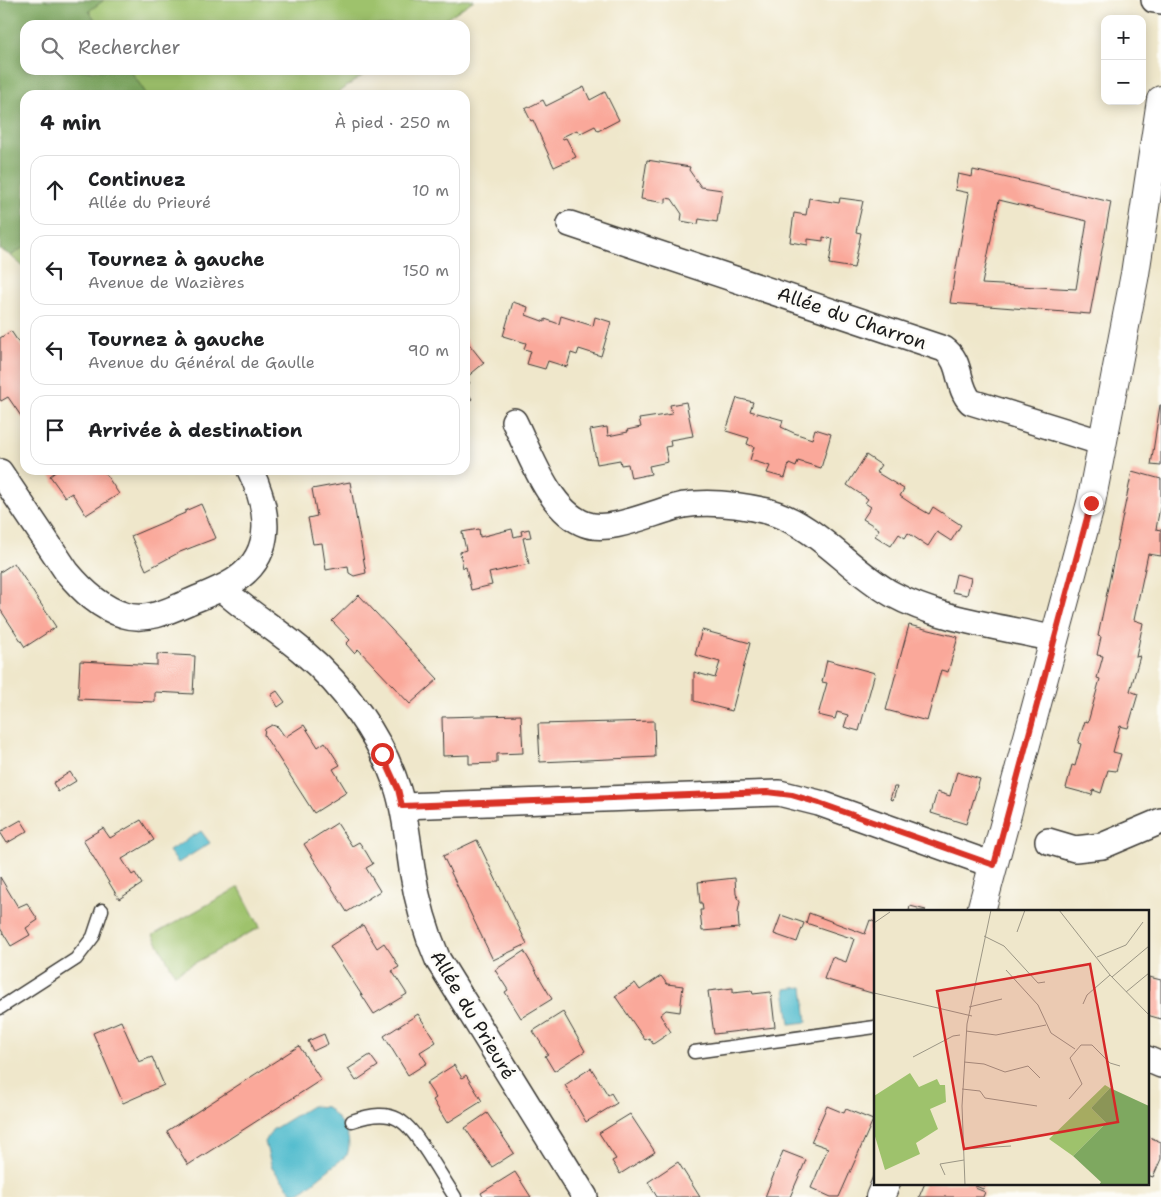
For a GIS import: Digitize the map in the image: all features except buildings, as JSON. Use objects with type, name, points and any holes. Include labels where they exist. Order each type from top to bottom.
[{"type":"main road","points":[[981,910],[1087,521],[1135,274],[1161,100]]},
{"type":"main road","points":[[880,1197],[886,1184]]},
{"type":"street","points":[[1154,0],[1161,1]]},
{"type":"street","name":"Allée du Charron","points":[[570,224],[944,349],[951,354],[956,362],[962,388],[971,402],[1103,443]]},
{"type":"street","points":[[514,420],[556,501],[570,516],[586,524],[606,526],[686,505],[726,505],[766,511],[807,529],[868,578],[906,601],[936,612],[1055,639]]},
{"type":"street","points":[[0,472],[67,572],[91,597],[113,611],[138,618],[153,616],[221,588],[248,570],[257,558],[264,540],[266,518],[264,502],[252,475]]},
{"type":"street","name":"Allée du Prieuré","points":[[221,588],[241,606],[304,652],[334,681],[372,736],[391,772],[402,806],[423,922],[438,960],[585,1197]]},
{"type":"street","points":[[402,806],[767,792],[792,795],[819,803],[994,865]]},
{"type":"street","points":[[1048,842],[1075,849],[1088,849],[1117,841],[1161,821]]},
{"type":"street","points":[[1148,1059],[1161,1065]]},
{"type":"lane","points":[[0,1008],[76,959],[93,937],[102,910]]},
{"type":"lane","points":[[694,1052],[874,1027]]},
{"type":"lane","points":[[352,1121],[376,1114],[403,1121],[413,1130],[455,1197]]},
{"type":"green space","points":[[0,0],[104,0],[89,11],[95,20],[20,20],[20,75],[133,75],[144,90],[20,90],[20,250],[11,256],[0,249]]},
{"type":"green space","points":[[104,0],[474,0],[444,20],[95,20],[89,11]]},
{"type":"green space","points":[[133,75],[364,75],[341,90],[144,90]]},
{"type":"green space","points":[[20,250],[20,264],[11,256]]},
{"type":"green space","points":[[239,887],[260,927],[175,974],[153,935]]},
{"type":"water","points":[[201,831],[210,843],[178,863],[169,851]]},
{"type":"water","points":[[803,987],[807,1022],[790,1024],[785,989]]},
{"type":"water","points":[[311,1106],[327,1107],[332,1112],[341,1123],[347,1135],[349,1148],[347,1155],[301,1192],[292,1192],[272,1168],[265,1142],[272,1130]]},
{"type":"route","points":[[382,754],[398,789],[402,806],[779,793],[819,803],[994,865],[1091,503]]}]
